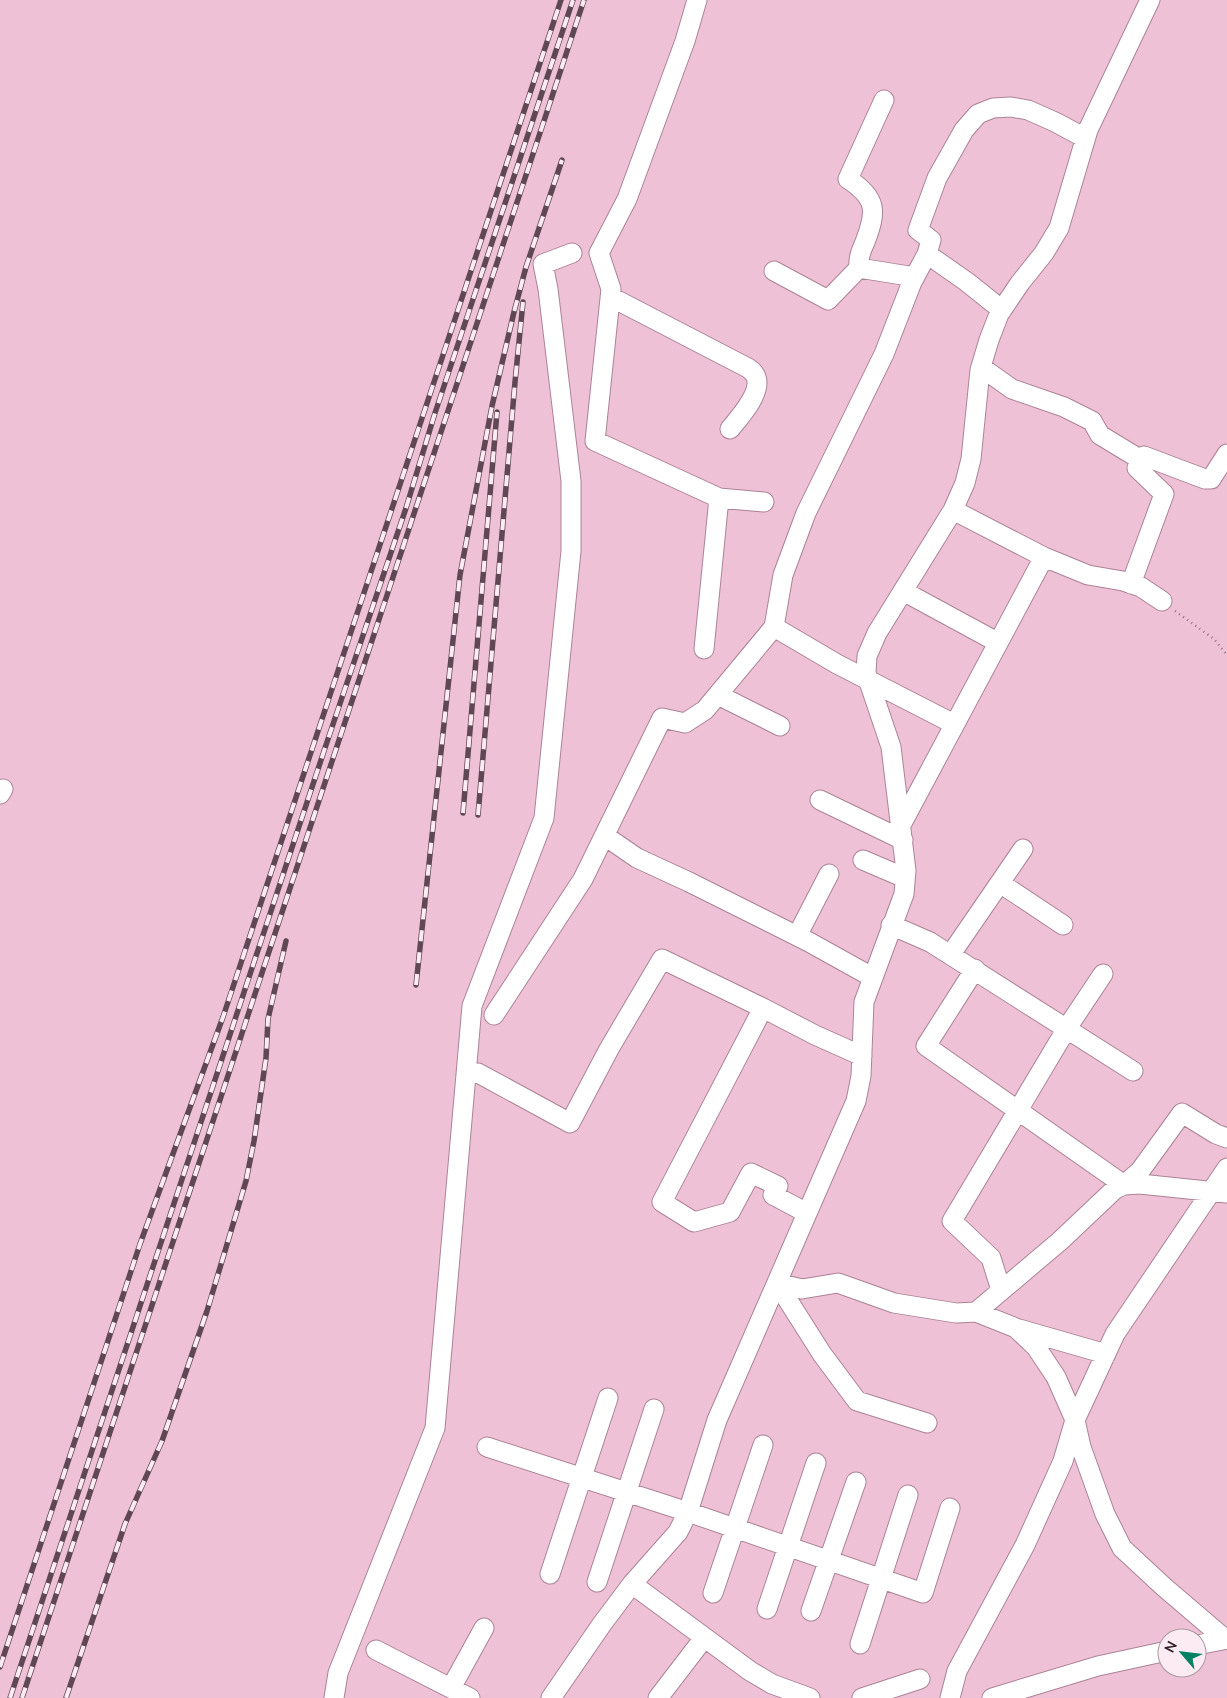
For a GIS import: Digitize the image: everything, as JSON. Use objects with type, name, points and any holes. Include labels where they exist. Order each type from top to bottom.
[{"type":"street","points":[[698,0],[682,50],[627,199],[599,253],[612,289],[596,441],[719,498],[764,502]]},
{"type":"street","points":[[551,1698],[632,1584],[678,1532],[688,1512],[716,1420],[856,1101],[861,1076],[864,1002],[904,894],[906,878],[891,747],[866,673],[867,656],[877,633],[953,510],[965,483],[971,459],[981,367],[989,340],[1002,310],[1020,283],[1044,253],[1059,228],[1088,130],[1150,0]]},
{"type":"street","points":[[859,268],[858,259],[873,217],[870,200],[862,188],[848,179],[884,100]]},
{"type":"street","points":[[494,1015],[584,879],[662,718],[685,723],[705,710],[774,627],[782,575],[806,513],[884,354],[915,277],[927,254],[931,240],[918,230],[937,178],[964,130],[978,114],[993,108],[1011,107],[1028,110],[1085,138]]},
{"type":"street","points":[[334,1696],[338,1673],[435,1428],[472,1006],[544,818],[571,551],[571,481],[548,289],[543,264],[572,253]]},
{"type":"street","points":[[927,254],[1002,310]]},
{"type":"street","points":[[774,271],[828,300],[859,268]]},
{"type":"street","points":[[859,268],[915,277]]},
{"type":"street","points":[[611,297],[748,368],[756,377],[757,388],[748,406],[730,429]]},
{"type":"street","points":[[981,367],[1012,389],[1064,407],[1092,421],[1100,434],[1138,459],[1205,479],[1211,479],[1227,454]]},
{"type":"street","points":[[1131,584],[1164,494],[1138,459]]},
{"type":"street","points":[[704,649],[719,498]]},
{"type":"street","points":[[953,510],[1044,557],[1088,575],[1141,587],[1162,601]]},
{"type":"street","points":[[902,833],[954,724],[1044,557]]},
{"type":"street","points":[[903,591],[998,642]]},
{"type":"street","points":[[774,627],[868,680],[954,724]]},
{"type":"street","points":[[718,695],[780,726]]},
{"type":"street","points":[[820,800],[902,833]]},
{"type":"street","points":[[605,836],[637,858],[797,936],[872,977]]},
{"type":"street","points":[[951,954],[1023,849]]},
{"type":"street","points":[[864,860],[906,878]]},
{"type":"street","points":[[797,936],[828,874]]},
{"type":"street","points":[[1000,883],[1063,925]]},
{"type":"street","points":[[891,925],[930,942],[951,954],[1133,1071]]},
{"type":"street","points":[[478,1073],[570,1123],[609,1049],[662,959],[815,1035],[862,1056]]},
{"type":"street","points":[[975,969],[926,1046],[1124,1185],[1140,1184],[1220,1192]]},
{"type":"street","points":[[1001,1290],[990,1258],[952,1221],[1067,1028],[1103,974]]},
{"type":"street","points":[[764,1008],[662,1202],[694,1222],[730,1212],[751,1173],[778,1186],[774,1195],[808,1213]]},
{"type":"street","points":[[976,1312],[1060,1241],[1096,1204],[1115,1189],[1124,1185],[1140,1171],[1182,1112],[1216,1134],[1227,1138]]},
{"type":"street","points":[[950,1698],[957,1671],[1024,1545],[1063,1461],[1075,1420],[1116,1334],[1220,1192],[1227,1168]]},
{"type":"street","points":[[777,1283],[802,1289],[838,1283],[894,1303],[956,1313],[976,1312],[1016,1328],[1106,1354]]},
{"type":"street","points":[[777,1283],[822,1354],[857,1401],[927,1423]]},
{"type":"street","points":[[1016,1328],[1036,1347],[1056,1377],[1075,1420],[1081,1447],[1105,1514],[1122,1548],[1164,1587],[1226,1639]]},
{"type":"street","points":[[550,1574],[608,1398]]},
{"type":"street","points":[[597,1582],[654,1409]]},
{"type":"street","points":[[713,1593],[763,1446]]},
{"type":"street","points":[[487,1447],[688,1512],[923,1593],[950,1508]]},
{"type":"street","points":[[767,1609],[816,1463]]},
{"type":"street","points":[[811,1610],[856,1482]]},
{"type":"street","points":[[860,1644],[908,1495]]},
{"type":"street","points":[[632,1584],[750,1671],[772,1684],[810,1698]]},
{"type":"street","points":[[451,1688],[484,1628]]},
{"type":"street","points":[[658,1698],[704,1638]]},
{"type":"street","points":[[1207,1643],[1226,1639]]},
{"type":"street","points":[[376,1650],[470,1698]]},
{"type":"street","points":[[992,1698],[1098,1666],[1157,1653]]},
{"type":"street","points":[[862,1698],[920,1679]]},
{"type":"path","points":[[1162,601],[1210,635],[1227,655]]},
{"type":"railway","points":[[0,1667],[140,1244],[223,1017],[561,0]]},
{"type":"railway","points":[[10,1698],[573,0]]},
{"type":"railway","points":[[22,1698],[584,0]]},
{"type":"railway","points":[[416,985],[460,575],[492,406],[514,312],[526,267],[562,160]]},
{"type":"railway","points":[[478,815],[523,302]]},
{"type":"railway","points":[[463,813],[497,412]]},
{"type":"railway","points":[[66,1698],[125,1524],[162,1441],[207,1311],[246,1181],[266,1058],[268,1019],[286,941]]}]
